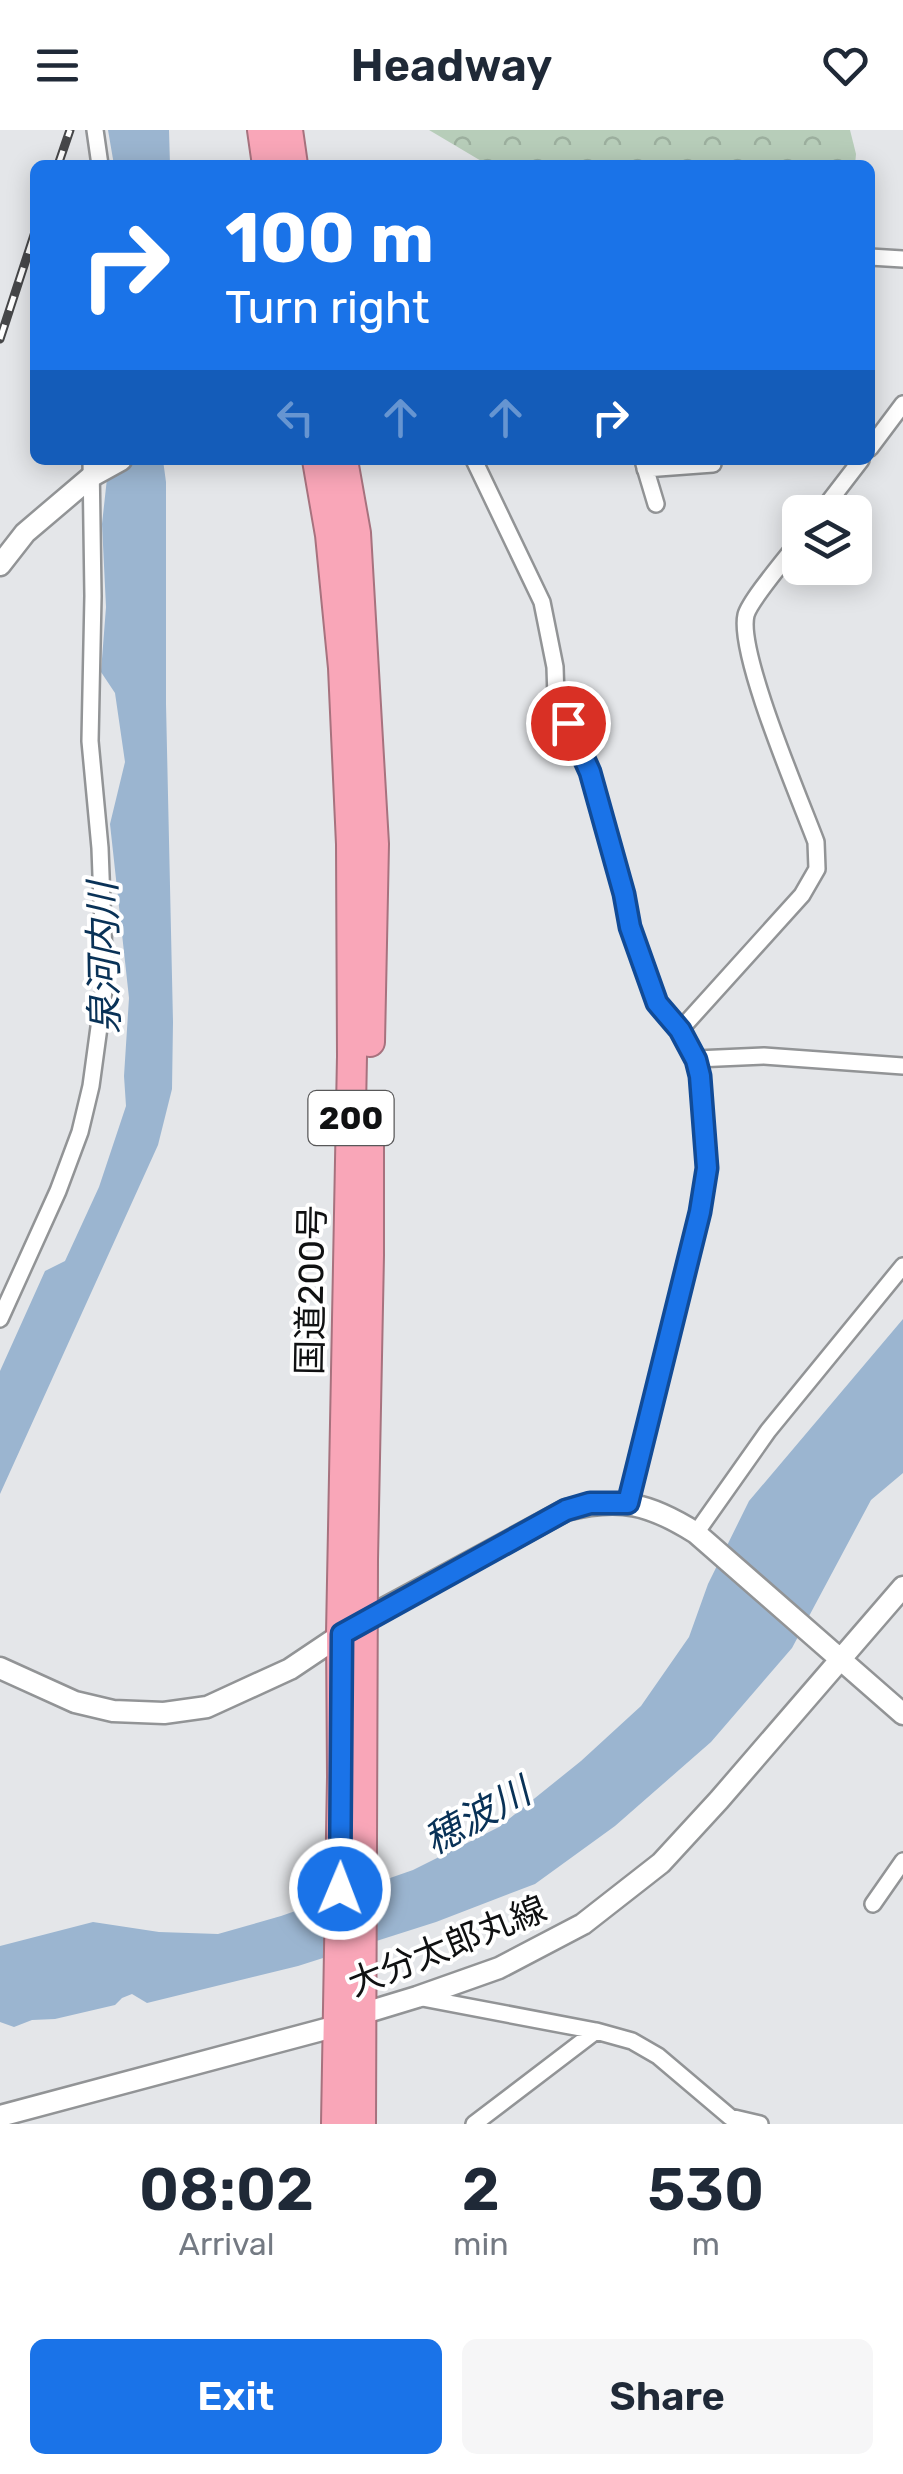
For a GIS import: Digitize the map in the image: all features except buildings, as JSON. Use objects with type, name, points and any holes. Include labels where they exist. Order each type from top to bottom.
[{"type":"highway","points":[[262,130],[265,160]]},
{"type":"highway","points":[[288,130],[292,160]]},
{"type":"highway","name":"国道200号","points":[[317,465],[330,534],[343,668],[350,844],[353,1777],[349,2009],[336,2124]]},
{"type":"highway","name":"国道200号","points":[[344,465],[356,532],[374,844],[352,1627]]},
{"type":"highway","name":"国道200号","points":[[349,2009],[361,2124]]},
{"type":"main road","points":[[0,565],[24,533],[92,468]]},
{"type":"main road","points":[[0,1668],[75,1702],[113,1711],[164,1713],[207,1707],[290,1668],[352,1627],[566,1510],[590,1503],[628,1503],[666,1514],[696,1534],[903,1714]]},
{"type":"main road","name":"大分太郎丸線","points":[[0,2116],[349,2009],[418,1997],[499,1968],[583,1924],[661,1862],[719,1800],[836,1655],[903,1588]]},
{"type":"street","points":[[95,130],[99,160]]},
{"type":"street","points":[[875,257],[903,259]]},
{"type":"street","points":[[875,441],[903,404]]},
{"type":"street","points":[[476,465],[542,602],[555,667],[556,698],[590,772],[630,927],[657,1003],[680,1030],[696,1060],[702,1094],[707,1168],[700,1212],[628,1503]]},
{"type":"street","points":[[644,465],[656,504]]},
{"type":"street","points":[[834,495],[857,465]]},
{"type":"street","points":[[0,1319],[80,1132],[91,1086],[105,983],[100,848],[90,741],[92,468]]},
{"type":"street","points":[[680,1030],[802,896],[817,869],[816,842],[757,683],[744,627],[747,610],[782,564]]},
{"type":"street","points":[[696,1060],[764,1056],[903,1066]]},
{"type":"street","points":[[696,1534],[768,1431],[903,1266]]},
{"type":"street","points":[[873,1904],[903,1861]]},
{"type":"street","points":[[418,1997],[632,2042],[658,2056],[730,2117],[760,2124]]},
{"type":"street","points":[[474,2124],[596,2032]]},
{"type":"green space","points":[[429,130],[850,130],[856,154],[855,160],[480,160]]},
{"type":"water","points":[[108,130],[169,130],[170,160],[113,160]]},
{"type":"water","points":[[108,465],[164,465],[172,1089],[158,1145],[0,1494],[0,1371],[45,1271],[65,1261],[99,1187],[126,1106],[129,998],[110,824],[125,762],[115,693],[101,672],[106,607],[102,524]]},
{"type":"water","points":[[903,1319],[903,1473],[871,1500],[792,1648],[711,1742],[615,1826],[535,1884],[436,1922],[298,1966],[147,2003],[132,1994],[115,2005],[55,2019],[32,2020],[14,2027],[0,2022],[0,1946],[93,1922],[159,1932],[218,1934],[413,1870],[499,1827],[641,1706],[689,1637],[708,1584],[749,1501]]},
{"type":"railway","points":[[60,160],[70,130]]},
{"type":"railway","points":[[0,339],[30,247]]},
{"type":"route","points":[[340,1889],[342,1634],[566,1510],[590,1503],[628,1503],[700,1212],[707,1168],[696,1060],[680,1030],[657,1003],[630,927],[590,772],[568,723]]},
{"type":"water label","name":"泉河内川","points":[[104,958]]},
{"type":"water label","name":"穂波川","points":[[477,1816]]}]
